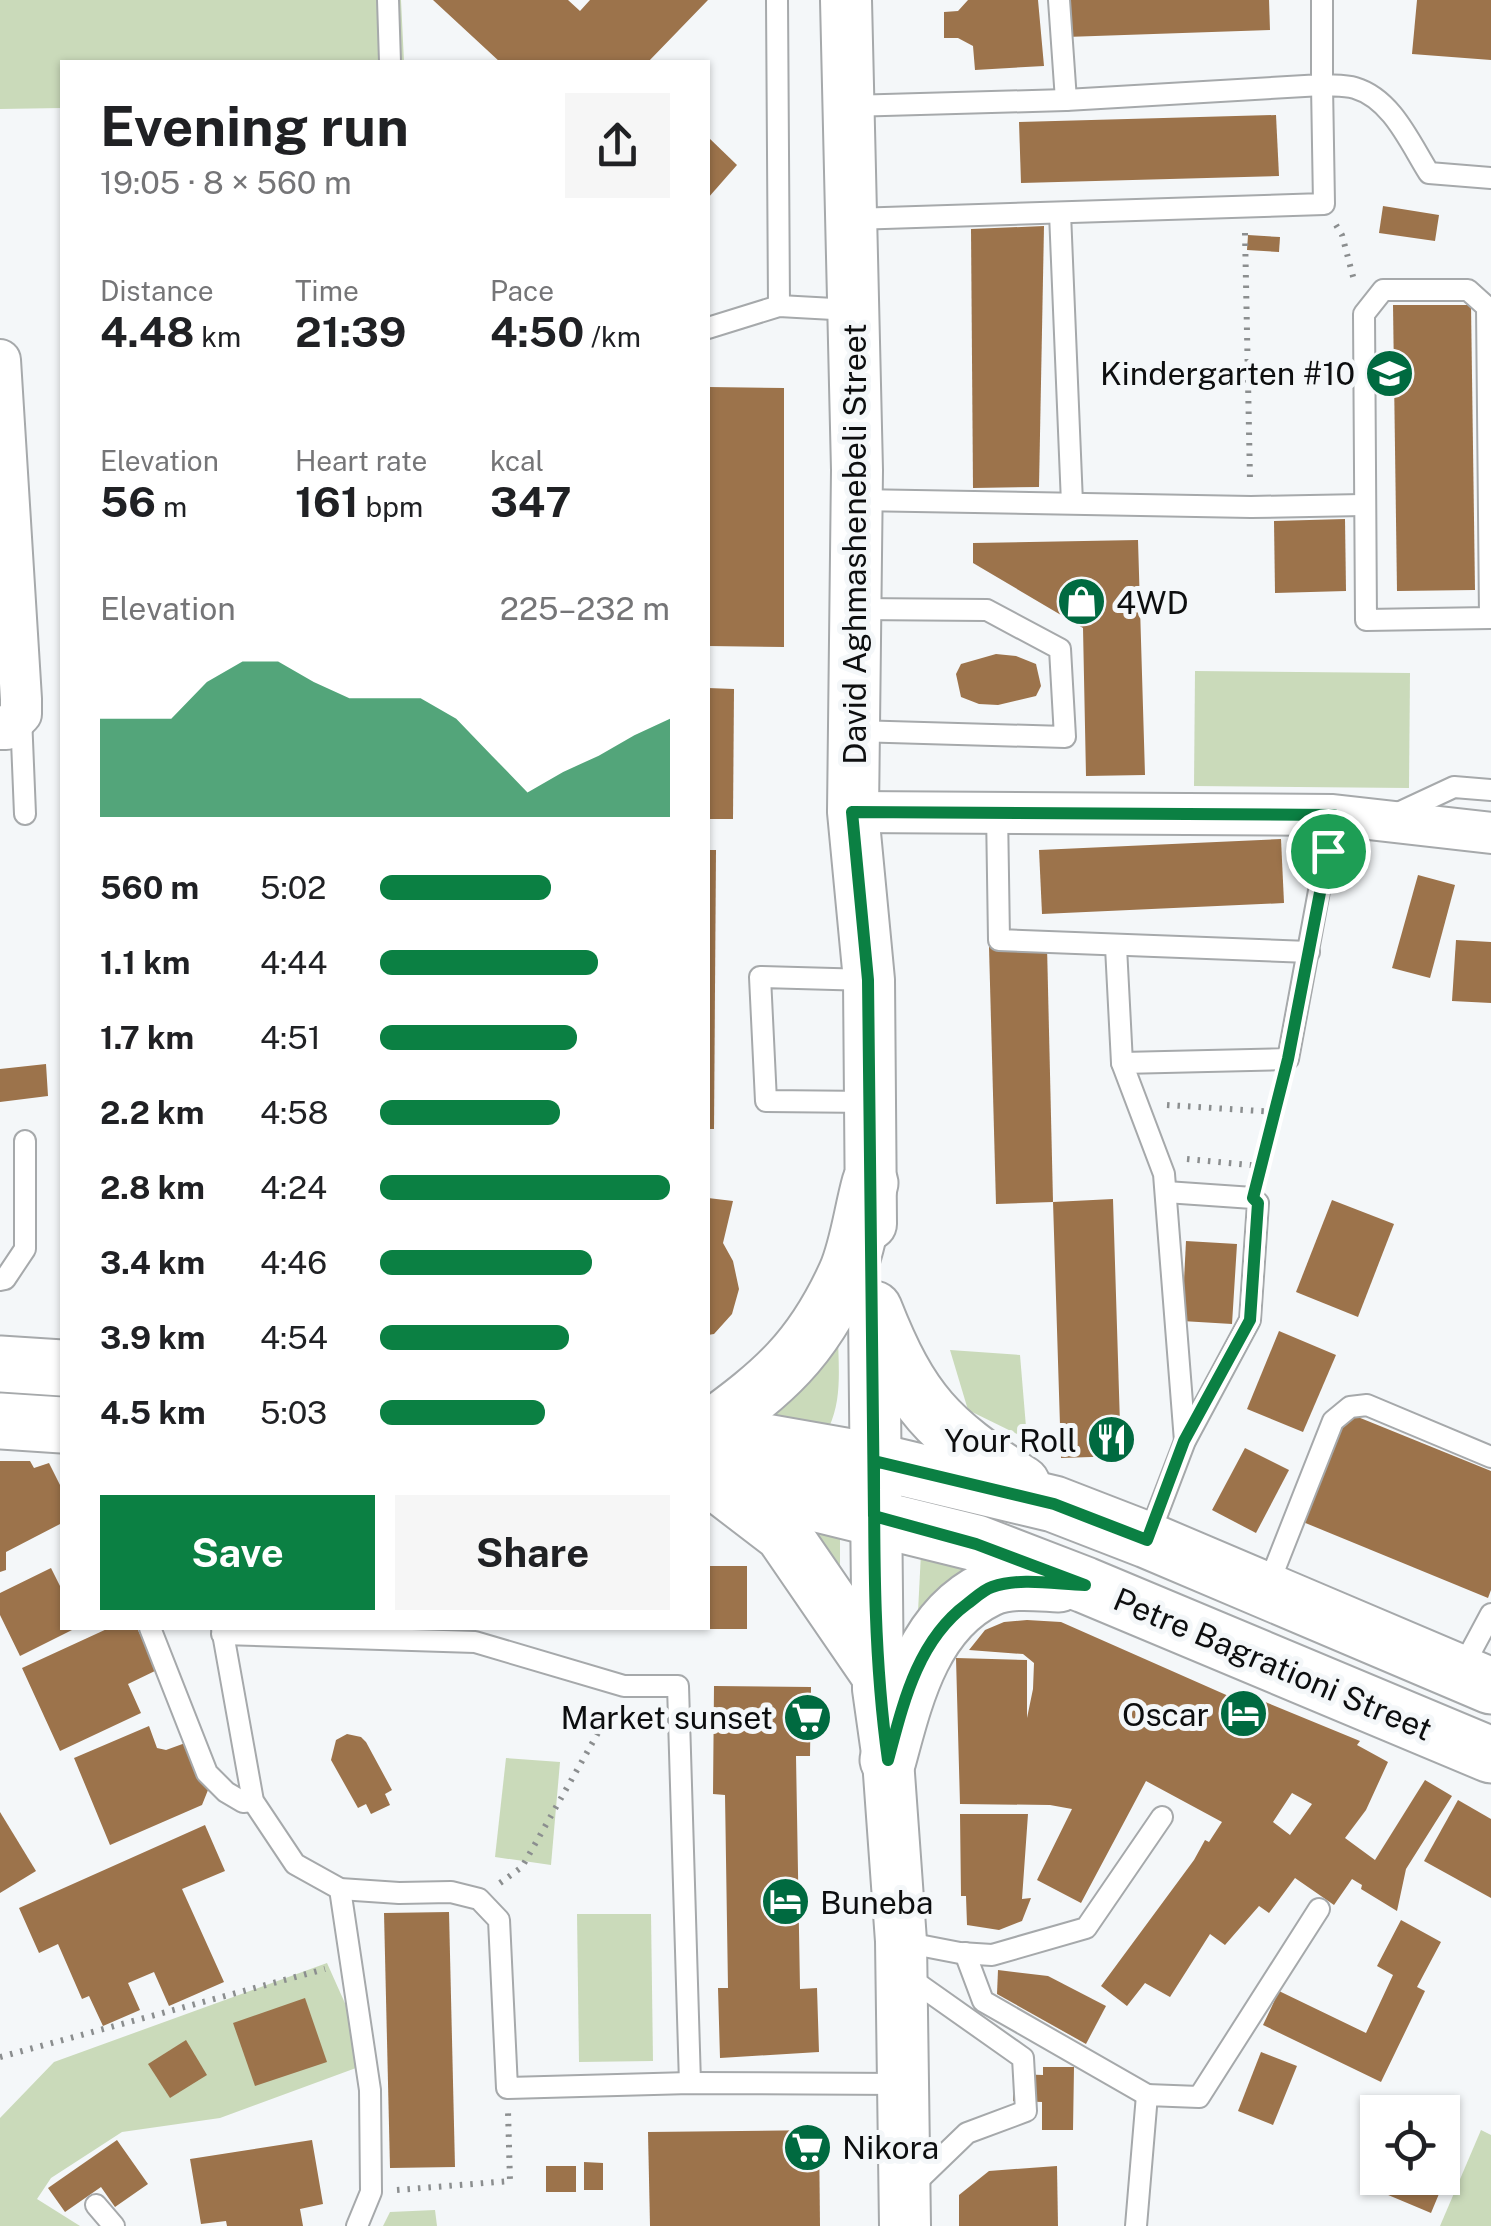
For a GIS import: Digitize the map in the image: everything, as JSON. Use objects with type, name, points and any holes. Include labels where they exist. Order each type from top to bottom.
[{"type":"main road","points":[[710,1430],[766,1388],[804,1348],[847,1272],[870,1183]]},
{"type":"main road","points":[[874,1309],[913,1393],[938,1422],[972,1452],[1054,1504]]},
{"type":"main road","points":[[0,1364],[60,1368]]},
{"type":"main road","points":[[0,1421],[60,1425]]},
{"type":"main road","name":"Petre Bagrationi Street","points":[[710,1431],[874,1461],[1054,1504],[1475,1680]]},
{"type":"main road","name":"Petre Bagrationi Street","points":[[710,1478],[976,1544],[1085,1585],[1491,1755]]},
{"type":"main road","points":[[710,1479],[749,1504],[784,1534],[877,1671]]},
{"type":"main road","points":[[888,1760],[906,1691],[932,1638],[954,1614],[990,1588],[1021,1582],[1085,1585]]},
{"type":"street","name":"David Aghmashenebeli Street","points":[[846,0],[857,500],[852,812],[868,980],[877,1671],[888,1760],[901,1956],[905,2210]]},
{"type":"street","points":[[0,360],[10,722]]},
{"type":"street","points":[[852,812],[1334,815],[1491,832]]},
{"type":"lane","points":[[388,0],[390,60]]},
{"type":"lane","points":[[777,0],[779,306]]},
{"type":"lane","points":[[1059,0],[1066,100]]},
{"type":"lane","points":[[852,219],[1324,204],[1322,0]]},
{"type":"lane","points":[[849,106],[1066,100],[1322,85],[1355,88],[1392,114],[1429,173],[1491,178]]},
{"type":"lane","points":[[1060,213],[1072,503]]},
{"type":"lane","points":[[1384,290],[1468,290],[1487,307],[1490,618],[1366,620],[1364,314],[1384,290]]},
{"type":"lane","points":[[710,327],[779,306],[854,310]]},
{"type":"lane","points":[[857,500],[1251,507],[1364,505]]},
{"type":"lane","points":[[854,730],[1065,737],[1060,649],[988,610],[856,608]]},
{"type":"lane","points":[[10,722],[25,814]]},
{"type":"lane","points":[[1385,819],[1454,787],[1491,790]]},
{"type":"lane","points":[[998,811],[999,940],[1308,952]]},
{"type":"lane","points":[[1122,1063],[1288,1059],[1334,815]]},
{"type":"lane","points":[[1116,946],[1122,1063],[1164,1174],[1184,1441]]},
{"type":"lane","points":[[868,980],[760,977],[766,1100],[871,1102]]},
{"type":"lane","points":[[0,1280],[5,1279],[24,1249],[25,1141]]},
{"type":"lane","points":[[1147,1540],[1184,1441],[1250,1320],[1258,1203],[1253,1198],[1166,1192]]},
{"type":"lane","points":[[1266,1590],[1334,1421],[1350,1407],[1367,1405],[1491,1457]]},
{"type":"lane","points":[[1475,1680],[1491,1614]]},
{"type":"lane","points":[[151,1630],[207,1773],[243,1802],[253,1800]]},
{"type":"lane","points":[[690,2084],[678,1686],[624,1686],[474,1642],[222,1631],[253,1800],[295,1864],[340,1890],[451,1892],[479,1899],[499,1920],[507,2088],[902,2084]]},
{"type":"lane","points":[[901,1956],[992,1955],[1086,1928],[1162,1817]]},
{"type":"lane","points":[[340,1890],[370,2090],[371,2192],[357,2226]]},
{"type":"lane","points":[[964,1953],[983,2001],[1146,2095],[1199,2097],[1319,1909]]},
{"type":"lane","points":[[901,1956],[1024,2058],[1026,2111],[967,2133],[905,2210]]},
{"type":"lane","points":[[1136,2226],[1146,2095]]},
{"type":"lane","points":[[96,2205],[114,2226]]},
{"type":"path","points":[[1324,204],[1342,235],[1364,314]]},
{"type":"path","points":[[1244,207],[1251,507]]},
{"type":"path","points":[[1253,1198],[1288,1059]]},
{"type":"path","points":[[1139,1104],[1275,1112]]},
{"type":"path","points":[[1158,1157],[1261,1166]]},
{"type":"path","points":[[479,1899],[522,1867],[624,1686]]},
{"type":"path","points":[[0,2058],[350,1962]]},
{"type":"path","points":[[371,2192],[510,2181],[507,2088]]},
{"type":"green space","points":[[0,0],[401,0],[404,60],[60,60],[60,108],[0,109]]},
{"type":"green space","points":[[1195,671],[1410,673],[1409,788],[1194,786]]},
{"type":"green space","points":[[838,1332],[838,1392],[829,1427],[734,1421]]},
{"type":"green space","points":[[950,1350],[1020,1355],[1027,1439],[968,1410]]},
{"type":"green space","points":[[802,1524],[840,1530],[840,1574]]},
{"type":"green space","points":[[921,1553],[1022,1570],[916,1651]]},
{"type":"green space","points":[[506,1758],[560,1762],[551,1865],[495,1857]]},
{"type":"green space","points":[[577,1914],[651,1914],[653,2061],[579,2062]]},
{"type":"green space","points":[[327,1963],[348,2010],[356,2068],[220,2118],[122,2132],[51,2178],[37,2199],[80,2226],[0,2226],[0,2118],[54,2062]]},
{"type":"green space","points":[[1481,2130],[1491,2135],[1491,2226],[1440,2226],[1453,2195],[1460,2195],[1460,2179]]},
{"type":"green space","points":[[435,2210],[437,2226],[383,2226],[390,2212]]},
{"type":"building","points":[[433,0],[568,0],[580,11],[590,0],[708,0],[650,60],[498,60]]},
{"type":"building","points":[[968,0],[1038,0],[1044,66],[975,70],[973,46],[958,38],[944,38],[944,12],[958,11]]},
{"type":"building","points":[[1065,0],[1269,0],[1270,30],[1066,37]]},
{"type":"building","points":[[1417,0],[1491,0],[1491,60],[1412,54]]},
{"type":"building","points":[[1276,115],[1279,176],[1021,183],[1019,122]]},
{"type":"building","points":[[710,139],[737,165],[710,196]]},
{"type":"building","points":[[1383,206],[1439,215],[1435,241],[1379,233]]},
{"type":"building","points":[[1044,226],[1039,487],[973,488],[971,229]]},
{"type":"building","points":[[1248,235],[1280,237],[1279,252],[1247,250]]},
{"type":"building","points":[[1393,305],[1471,305],[1475,590],[1397,591]]},
{"type":"building","points":[[710,387],[784,388],[784,647],[710,646]]},
{"type":"building","points":[[1345,519],[1346,591],[1275,593],[1274,521]]},
{"type":"building","points":[[1138,540],[1145,775],[1086,776],[1083,628],[973,563],[973,543]]},
{"type":"building","points":[[996,654],[1036,664],[1041,686],[1036,696],[998,705],[979,704],[961,697],[956,674],[961,664]]},
{"type":"building","points":[[710,688],[734,689],[733,819],[710,819]]},
{"type":"building","points":[[1281,839],[1284,903],[1042,914],[1039,850]]},
{"type":"building","points":[[710,850],[716,850],[714,1129],[710,1129]]},
{"type":"building","points":[[1418,875],[1455,885],[1430,978],[1392,968]]},
{"type":"building","points":[[1456,940],[1491,942],[1491,1003],[1452,1001]]},
{"type":"building","points":[[1047,946],[1053,1202],[996,1204],[989,947]]},
{"type":"building","points":[[46,1064],[48,1096],[0,1102],[0,1069]]},
{"type":"building","points":[[710,1198],[733,1201],[723,1243],[733,1261],[739,1289],[732,1314],[710,1335]]},
{"type":"building","points":[[1113,1199],[1121,1456],[1061,1458],[1053,1202]]},
{"type":"building","points":[[1332,1200],[1394,1224],[1358,1317],[1296,1292]]},
{"type":"building","points":[[1186,1241],[1237,1244],[1232,1324],[1182,1321]]},
{"type":"building","points":[[1279,1331],[1336,1355],[1303,1432],[1247,1409]]},
{"type":"building","points":[[1348,1413],[1491,1471],[1488,1598],[1303,1522]]},
{"type":"building","points":[[1245,1448],[1289,1470],[1256,1533],[1212,1510]]},
{"type":"building","points":[[0,1461],[30,1461],[34,1468],[49,1463],[60,1485],[60,1524],[6,1552],[6,1570],[0,1572]]},
{"type":"building","points":[[710,1566],[747,1566],[747,1629],[710,1629]]},
{"type":"building","points":[[51,1568],[60,1586],[60,1630],[72,1630],[20,1656],[0,1615],[0,1593]]},
{"type":"building","points":[[1004,1622],[1061,1622],[1258,1709],[1263,1701],[1360,1741],[1357,1745],[1388,1762],[1366,1810],[1345,1838],[1375,1860],[1425,1780],[1452,1796],[1406,1869],[1397,1911],[1352,1879],[1334,1905],[1295,1878],[1269,1913],[1259,1906],[1225,1945],[1210,1934],[1170,1997],[1145,1983],[1127,2006],[1101,1986],[1222,1822],[1146,1781],[1081,1903],[1037,1880],[1072,1809],[1050,1805],[960,1804],[956,1658],[1027,1660],[1027,1718],[1034,1663],[1023,1654],[969,1650],[985,1630]],"holes":[[[1292,1793],[1312,1804],[1290,1835],[1273,1822]]]},
{"type":"building","points":[[105,1630],[138,1630],[157,1670],[128,1684],[141,1713],[60,1751],[22,1668]]},
{"type":"building","points":[[714,1686],[811,1687],[810,1756],[796,1756],[800,1989],[817,1988],[819,2052],[720,2058],[718,1988],[728,1988],[725,1795],[713,1794]]},
{"type":"building","points":[[149,1726],[157,1748],[166,1750],[188,1742],[208,1790],[202,1805],[110,1845],[74,1758]]},
{"type":"building","points":[[347,1734],[366,1742],[392,1790],[385,1794],[390,1805],[371,1814],[366,1804],[358,1808],[331,1760],[336,1740]]},
{"type":"building","points":[[1458,1800],[1491,1819],[1491,1898],[1424,1861]]},
{"type":"building","points":[[0,1812],[36,1871],[0,1893]]},
{"type":"building","points":[[960,1814],[1028,1814],[1022,1899],[1031,1898],[1022,1921],[999,1930],[967,1925],[966,1896],[961,1896]]},
{"type":"building","points":[[205,1825],[225,1871],[182,1889],[224,1982],[169,2006],[154,1972],[128,1983],[140,2010],[103,2026],[89,1996],[82,1999],[58,1944],[39,1953],[19,1908]]},
{"type":"building","points":[[449,1912],[455,2167],[390,2168],[384,1913]]},
{"type":"building","points":[[1401,1920],[1441,1942],[1417,1987],[1425,1991],[1381,2082],[1263,2025],[1279,1991],[1366,2033],[1393,1975],[1377,1966]]},
{"type":"building","points":[[998,1970],[1048,1976],[1106,2006],[1086,2044],[997,1994]]},
{"type":"building","points":[[305,1998],[327,2062],[255,2086],[233,2023]]},
{"type":"building","points":[[186,2040],[207,2075],[170,2098],[148,2064]]},
{"type":"building","points":[[1261,2052],[1297,2066],[1273,2125],[1238,2111]]},
{"type":"building","points":[[1043,2067],[1074,2067],[1073,2130],[1042,2130],[1042,2102],[1013,2101],[1013,2074],[1043,2075]]},
{"type":"building","points":[[819,2130],[820,2226],[650,2226],[648,2132]]},
{"type":"building","points":[[117,2140],[148,2184],[115,2207],[101,2187],[65,2212],[48,2188]]},
{"type":"building","points":[[312,2140],[323,2204],[300,2209],[303,2226],[227,2226],[226,2221],[201,2224],[190,2159]]},
{"type":"building","points":[[584,2162],[603,2163],[603,2190],[584,2190]]},
{"type":"building","points":[[546,2166],[576,2166],[576,2192],[546,2192]]},
{"type":"building","points":[[1057,2166],[1058,2226],[959,2226],[959,2195],[989,2171]]},
{"type":"building","points":[[1388,2195],[1439,2195],[1431,2213]]},
{"type":"place","name":"Kindergarten #10","points":[[1390,373]]},
{"type":"place","name":"4WD","points":[[1081,602]]},
{"type":"place","name":"Your Roll","points":[[1112,1440]]},
{"type":"place","name":"Oscar","points":[[1244,1714]]},
{"type":"place","name":"Market sunset","points":[[808,1717]]},
{"type":"place","name":"Buneba","points":[[785,1902]]},
{"type":"place","name":"Nikora","points":[[807,2147]]},
{"type":"route","points":[[1328,851],[1288,1059],[1253,1198],[1258,1203],[1250,1320],[1184,1441],[1147,1540],[1054,1504],[874,1461],[874,1516],[878,1689],[888,1760],[906,1691],[932,1638],[954,1614],[990,1588],[1021,1582],[1085,1585],[976,1544],[874,1516],[868,980],[852,812],[1334,815],[1328,851]]}]
